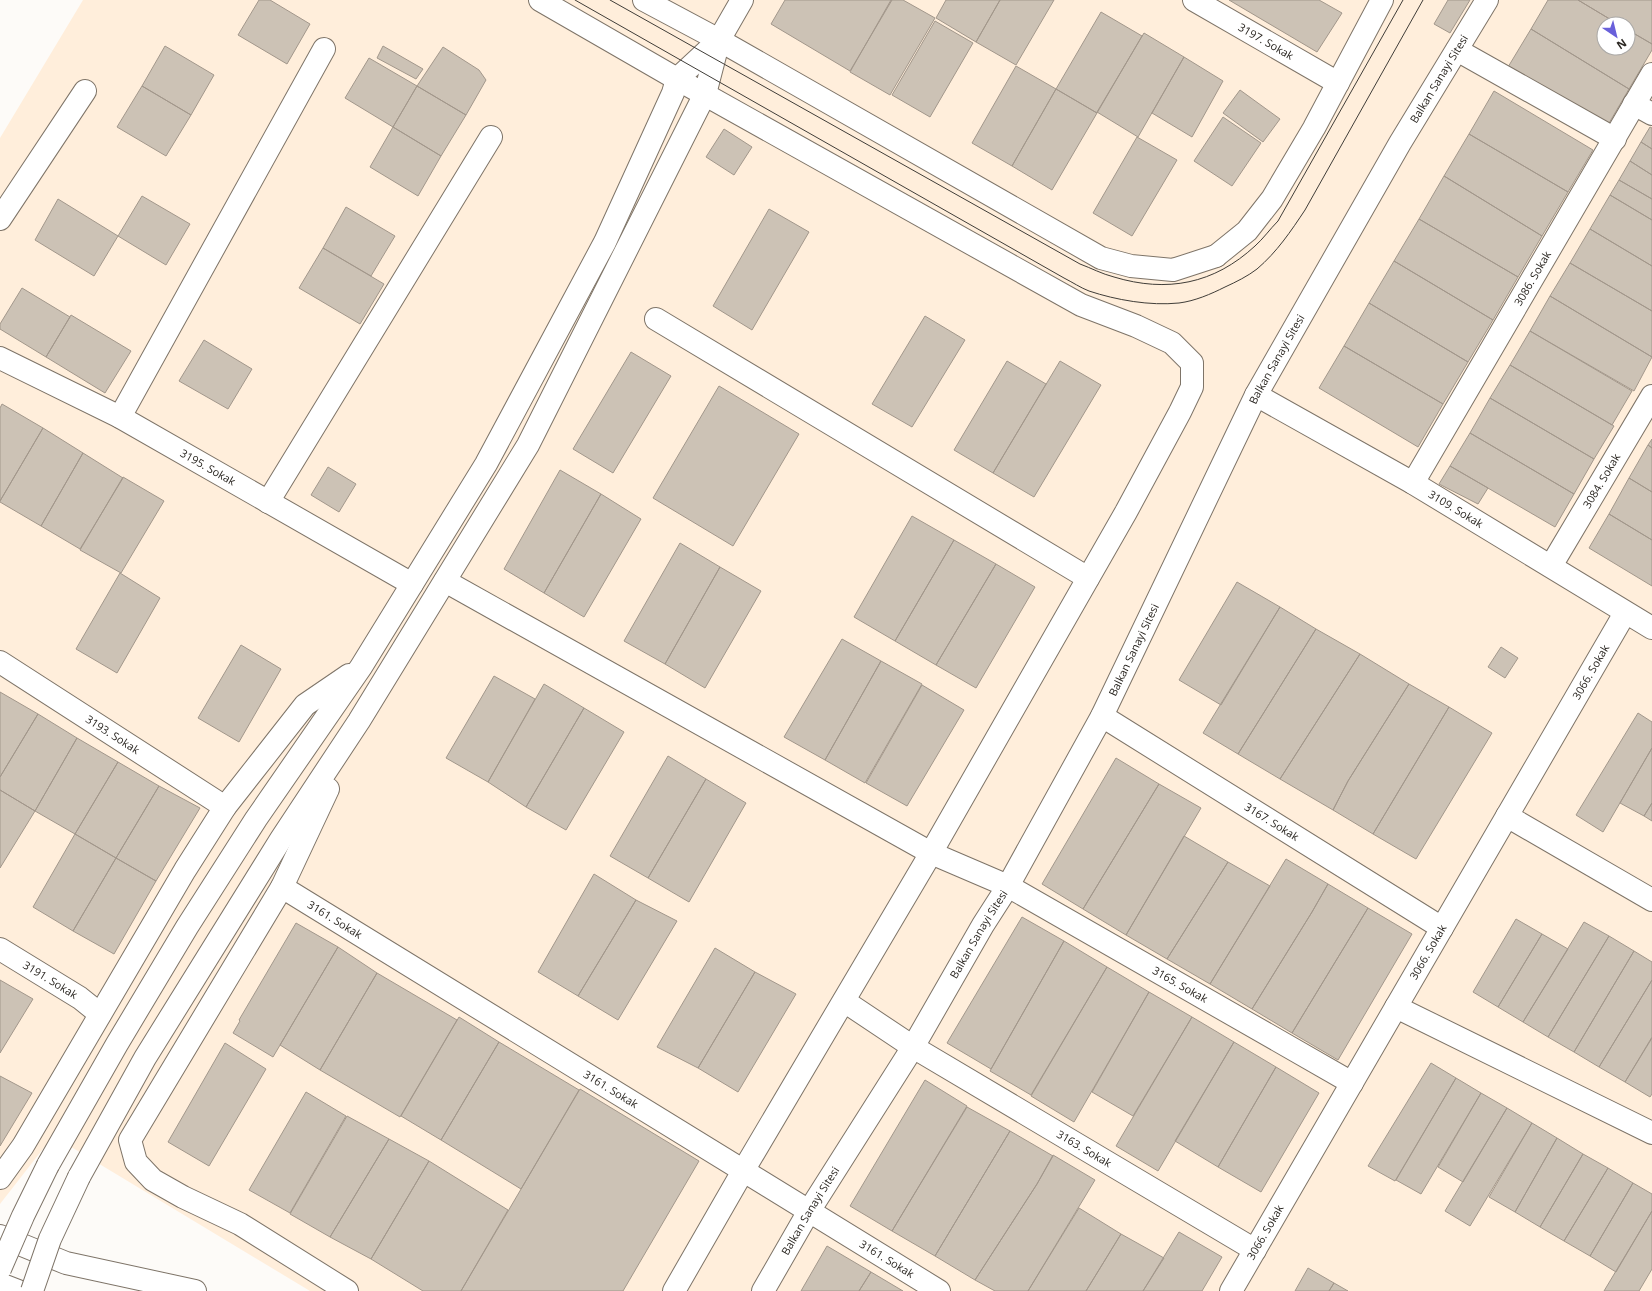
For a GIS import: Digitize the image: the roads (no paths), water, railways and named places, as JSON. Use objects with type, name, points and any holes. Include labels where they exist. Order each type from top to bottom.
[{"type":"main road","points":[[540,0],[677,79],[1081,306],[1136,326],[1172,343],[1192,363],[1192,387],[1126,512],[931,853],[743,1170],[674,1291]]},
{"type":"main road","points":[[644,0],[719,40],[1101,258],[1131,266],[1173,270],[1216,256],[1247,231],[1272,199],[1297,160],[1382,0]]},
{"type":"main road","points":[[32,1291],[50,1239],[79,1177],[153,1045],[281,839],[360,721],[528,445],[705,94],[719,40],[742,0]]},
{"type":"main road","name":"3197. Sokak","points":[[1194,0],[1338,83]]},
{"type":"main road","name":"Balkan Sanayi Sitesi","points":[[763,1291],[810,1211],[913,1047],[983,925],[1008,886],[1102,716],[1256,395],[1400,143],[1487,0]]},
{"type":"main road","points":[[0,1269],[23,1216],[48,1165],[117,1044],[187,927],[256,819],[361,667],[486,464],[605,242],[667,106],[677,79],[719,40]]},
{"type":"main road","points":[[120,417],[324,49]]},
{"type":"main road","points":[[1457,50],[1615,139]]},
{"type":"main road","name":"3086. Sokak","points":[[1413,483],[1615,139],[1643,109],[1652,74]]},
{"type":"main road","points":[[0,219],[85,91]]},
{"type":"main road","points":[[268,502],[491,136]]},
{"type":"main road","points":[[656,319],[1088,578]]},
{"type":"main road","name":"3195. Sokak","points":[[0,358],[120,417],[412,584]]},
{"type":"main road","name":"3109. Sokak","points":[[1256,395],[1413,483],[1652,628]]},
{"type":"main road","name":"3084. Sokak","points":[[1550,566],[1652,396]]},
{"type":"main road","name":"3165. Sokak","points":[[445,581],[931,853],[1008,886],[1352,1083]]},
{"type":"main road","name":"3066. Sokak","points":[[1231,1291],[1625,613]]},
{"type":"main road","name":"3193. Sokak","points":[[0,662],[225,807]]},
{"type":"main road","points":[[0,1178],[23,1146],[185,870],[225,807],[305,705],[361,667]]},
{"type":"main road","name":"3167. Sokak","points":[[1102,716],[1442,928]]},
{"type":"main road","points":[[347,1291],[240,1224],[183,1197],[153,1180],[136,1162],[130,1140],[282,887],[360,721]]},
{"type":"main road","points":[[1507,816],[1652,900]]},
{"type":"main road","name":"3161. Sokak","points":[[282,887],[939,1291]]},
{"type":"main road","name":"3191. Sokak","points":[[0,949],[80,998],[100,1014]]},
{"type":"main road","name":"3163. Sokak","points":[[844,1001],[913,1047],[1255,1250]]},
{"type":"main road","points":[[1396,1007],[1652,1133]]},
{"type":"main road","points":[[0,1236],[66,1263],[195,1291]]},
{"type":"main road","points":[[0,1284],[18,1291]]},
{"type":"tram line","points":[[575,0],[1083,288],[1122,300],[1156,304],[1179,303],[1197,299],[1238,281],[1257,269],[1277,248],[1305,210],[1423,0]]},
{"type":"tram line","points":[[610,0],[1080,264],[1114,277],[1134,282],[1153,284],[1189,282],[1206,277],[1223,269],[1239,259],[1255,246],[1278,221],[1403,0]]}]
